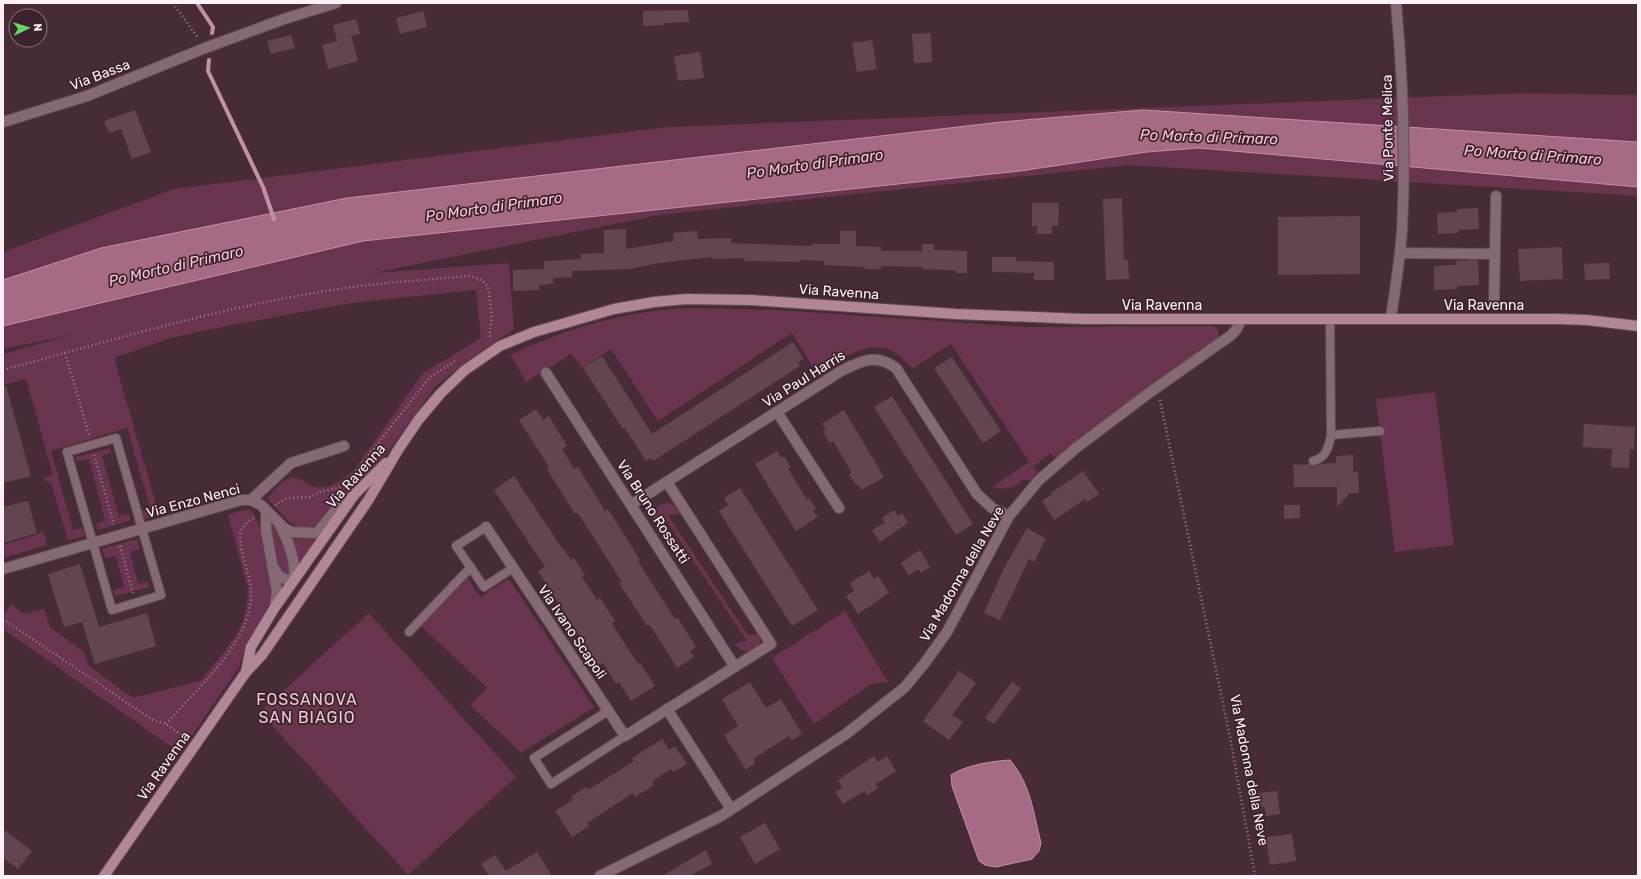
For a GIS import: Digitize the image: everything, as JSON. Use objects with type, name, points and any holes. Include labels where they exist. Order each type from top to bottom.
[{"type":"main road","name":"Via Ravenna","points":[[104,876],[246,672],[262,655],[369,500],[398,450],[419,419],[441,393],[464,370],[500,346],[534,332],[614,309],[654,302],[686,299],[751,300],[1006,316],[1083,319],[1558,319],[1587,320],[1638,326]]},
{"type":"main road","name":"Via Ravenna","points":[[246,672],[251,647],[275,607],[354,495],[398,450]]},
{"type":"main road","points":[[294,580],[307,589]]},
{"type":"street","name":"Via Bassa","points":[[3,122],[87,96],[205,48],[284,19],[336,3]]},
{"type":"street","name":"Via Ponte Melica","points":[[1391,318],[1400,253],[1403,187],[1404,109],[1396,3]]},
{"type":"street","points":[[1494,303],[1496,196]]},
{"type":"street","points":[[1400,253],[1495,254]]},
{"type":"street","name":"Via Madonna della Neve","points":[[600,876],[704,826],[846,734],[905,687],[947,632],[1009,516],[1039,480],[1056,464],[1157,387],[1230,336],[1236,330],[1242,319]]},
{"type":"street","name":"Via Paul Harris","points":[[632,504],[841,371],[858,362],[870,359],[889,363],[896,368],[977,494],[992,508],[1009,516]]},
{"type":"street","name":"Via Bruno Rossatti","points":[[546,372],[735,666]]},
{"type":"street","points":[[777,412],[839,508]]},
{"type":"street","name":"Via Enzo Nenci","points":[[251,500],[291,463],[344,446]]},
{"type":"street","name":"Via Bruno Rossatti","points":[[667,482],[771,644],[667,709]]},
{"type":"street","name":"Via Enzo Nenci","points":[[3,569],[241,500],[251,500],[261,505],[284,528],[292,532],[317,533],[340,505],[354,495]]},
{"type":"street","points":[[266,511],[266,530],[277,591],[275,607]]},
{"type":"street","name":"Via Enzo Nenci","points":[[279,523],[288,541],[296,568],[294,580]]},
{"type":"street","name":"Via Ivano Scapoli","points":[[486,527],[625,736]]},
{"type":"street","points":[[271,560],[280,577],[286,580],[294,580]]},
{"type":"street","points":[[625,736],[667,709],[731,809]]},
{"type":"lane","points":[[1313,461],[1318,460],[1326,452],[1331,435],[1330,318]]},
{"type":"lane","points":[[1331,435],[1380,431]]},
{"type":"lane","name":"Via Enzo Nenci","points":[[116,438],[142,529],[160,595],[112,610],[67,452],[116,438]]},
{"type":"lane","name":"Via Ivano Scapoli","points":[[486,527],[456,546],[484,587],[513,568]]},
{"type":"lane","points":[[409,632],[471,567]]},
{"type":"lane","points":[[608,710],[534,758],[551,784],[625,736]]},
{"type":"path","points":[[173,3],[205,48]]},
{"type":"path","points":[[3,370],[216,313],[353,287],[469,276],[480,278],[490,290],[491,321],[489,334],[491,338],[500,346]]},
{"type":"path","points":[[485,342],[491,338]]},
{"type":"path","points":[[65,353],[136,602]]},
{"type":"path","points":[[166,724],[223,660],[240,635],[246,623],[252,590],[241,541],[243,526],[287,498],[311,496],[348,483],[430,377],[461,358]]},
{"type":"path","name":"Via Madonna della Neve","points":[[1157,387],[1230,736],[1255,876]]},
{"type":"path","points":[[3,619],[151,719],[166,724],[195,745]]},
{"type":"shaded area","points":[[1522,93],[1638,95],[1638,196],[1129,165],[659,215],[373,273],[509,263],[514,329],[467,361],[435,387],[371,475],[350,492],[337,500],[319,524],[306,529],[298,528],[287,520],[267,498],[280,484],[290,478],[297,478],[314,487],[327,487],[339,481],[355,469],[423,373],[481,338],[476,290],[351,303],[217,328],[171,338],[114,358],[159,515],[145,519],[142,511],[150,508],[127,428],[51,451],[73,530],[83,528],[85,536],[68,540],[51,483],[42,478],[53,475],[26,379],[3,385],[3,354],[70,335],[3,349],[3,252],[174,189],[667,127]]},
{"type":"shaded area","points":[[692,308],[779,310],[1026,327],[1214,326],[1217,328],[1219,334],[1217,341],[1094,428],[1056,458],[1051,453],[1033,467],[1038,472],[1029,481],[1024,479],[1013,486],[1005,488],[992,487],[1029,462],[951,344],[912,369],[901,357],[890,350],[879,347],[868,348],[847,356],[818,376],[792,333],[658,421],[611,349],[582,368],[571,354],[526,382],[510,355],[553,337],[598,322],[645,312]]},
{"type":"shaded area","points":[[1435,392],[1454,545],[1395,552],[1376,399]]},
{"type":"shaded area","points":[[110,448],[112,453],[102,456],[119,516],[129,514],[130,520],[98,530],[96,524],[105,520],[89,459],[77,461],[76,457]]},
{"type":"shaded area","points":[[669,503],[676,506],[680,514],[668,515],[748,635],[759,634],[760,643],[758,649],[745,651],[737,646],[735,643],[747,641],[666,520],[653,522],[653,514],[656,508]]},
{"type":"shaded area","points":[[243,510],[249,510],[253,513],[259,524],[271,587],[270,603],[245,649],[239,667],[180,753],[3,629],[3,612],[5,613],[11,604],[24,614],[44,609],[50,627],[84,652],[89,666],[133,698],[200,681],[235,637],[242,624],[247,605],[248,589],[228,515]]},
{"type":"shaded area","points":[[267,516],[280,531],[284,542],[292,574],[288,578],[277,567]]},
{"type":"shaded area","points":[[44,532],[47,545],[3,558],[3,545]]},
{"type":"shaded area","points":[[289,535],[319,538],[300,565]]},
{"type":"shaded area","points":[[137,539],[140,549],[130,552],[138,584],[148,582],[150,587],[115,596],[113,590],[124,587],[116,556],[105,558],[102,549]]},
{"type":"shaded area","points":[[468,578],[480,597],[509,579],[594,707],[521,753],[470,705],[487,688],[421,626]]},
{"type":"shaded area","points":[[845,611],[888,682],[871,684],[814,724],[772,658]]},
{"type":"shaded area","points":[[369,613],[516,777],[408,875],[260,712]]},
{"type":"water","name":"Po Morto di Primaro","points":[[1143,110],[1638,142],[1638,187],[1199,148],[1147,152],[1020,171],[363,241],[3,326],[3,280],[101,248],[347,198],[1001,122]]},
{"type":"water","points":[[1010,760],[1023,779],[1027,789],[1041,843],[1039,851],[1032,859],[996,867],[985,865],[979,861],[952,786],[951,775],[972,766]]},
{"type":"building","points":[[688,10],[689,22],[643,26],[643,11]]},
{"type":"building","points":[[423,11],[427,27],[400,34],[396,18]]},
{"type":"building","points":[[356,19],[360,34],[351,36],[358,61],[328,69],[322,45],[337,41],[333,25]]},
{"type":"building","points":[[931,33],[932,62],[914,63],[912,34]]},
{"type":"building","points":[[291,35],[295,48],[271,54],[267,41]]},
{"type":"building","points":[[872,40],[877,69],[857,72],[852,43]]},
{"type":"building","points":[[700,52],[704,78],[678,81],[674,56]]},
{"type":"building","points":[[135,110],[151,152],[132,159],[121,129],[109,133],[104,121]]},
{"type":"building","points":[[1122,198],[1124,260],[1128,260],[1129,279],[1106,280],[1103,199]]},
{"type":"building","points":[[1032,203],[1059,203],[1058,226],[1052,226],[1052,234],[1037,234],[1037,226],[1032,226]]},
{"type":"building","points":[[1478,208],[1479,229],[1458,230],[1458,233],[1438,234],[1437,213],[1457,212],[1457,209]]},
{"type":"building","points":[[1360,216],[1360,274],[1278,275],[1278,217]]},
{"type":"building","points":[[626,229],[626,249],[674,241],[673,233],[697,231],[698,239],[731,238],[731,243],[811,246],[811,244],[840,244],[840,231],[856,231],[856,246],[881,247],[881,251],[922,251],[922,244],[934,244],[934,250],[967,251],[967,273],[956,273],[956,271],[947,270],[922,269],[922,267],[881,266],[881,269],[865,269],[865,267],[824,265],[824,261],[744,261],[744,258],[712,259],[712,257],[659,263],[629,269],[572,271],[572,277],[553,278],[553,284],[539,285],[539,290],[513,291],[513,270],[544,269],[544,261],[581,259],[581,254],[604,253],[604,230]]},
{"type":"building","points":[[1562,247],[1563,279],[1520,281],[1518,249]]},
{"type":"building","points":[[992,257],[1016,257],[1016,261],[1054,262],[1054,280],[1034,280],[1034,273],[992,272]]},
{"type":"building","points":[[1478,260],[1479,285],[1457,286],[1457,289],[1434,290],[1434,266],[1456,265],[1455,261]]},
{"type":"building","points":[[1609,263],[1610,279],[1585,280],[1584,264]]},
{"type":"building","points":[[793,342],[804,359],[798,363],[800,366],[653,461],[651,458],[646,461],[583,368],[602,356],[652,434]]},
{"type":"building","points":[[952,357],[1001,431],[983,443],[934,368]]},
{"type":"building","points":[[6,386],[31,476],[3,483],[3,387]]},
{"type":"building","points":[[892,396],[973,524],[956,535],[874,407]]},
{"type":"building","points":[[536,409],[543,420],[549,416],[567,446],[562,449],[574,469],[578,467],[605,511],[608,509],[640,560],[638,561],[651,582],[675,619],[678,618],[696,647],[690,651],[694,657],[677,668],[650,625],[647,626],[619,583],[622,582],[578,513],[575,514],[547,469],[549,467],[519,420]]},
{"type":"building","points":[[844,410],[884,477],[862,490],[858,484],[856,485],[849,474],[852,472],[833,441],[830,443],[823,432],[826,430],[822,424]]},
{"type":"building","points":[[1584,424],[1635,427],[1634,450],[1630,449],[1629,468],[1611,467],[1612,449],[1583,447]]},
{"type":"building","points":[[777,451],[781,458],[784,456],[791,467],[788,469],[807,500],[809,498],[816,509],[813,511],[818,517],[796,531],[755,464]]},
{"type":"building","points":[[1353,455],[1353,472],[1358,471],[1359,493],[1350,493],[1337,507],[1337,487],[1294,487],[1293,465],[1309,464],[1312,466],[1336,463],[1336,456]]},
{"type":"building","points":[[1083,471],[1099,494],[1087,502],[1085,499],[1054,520],[1042,501]]},
{"type":"building","points":[[514,476],[562,548],[571,560],[574,558],[585,575],[582,577],[597,600],[600,598],[615,621],[612,624],[638,664],[640,663],[655,686],[631,701],[619,682],[616,684],[603,663],[599,666],[538,571],[545,567],[494,490]]},
{"type":"building","points":[[740,488],[818,610],[792,626],[719,511],[728,505],[724,498]]},
{"type":"building","points":[[28,501],[37,533],[3,543],[3,507]]},
{"type":"building","points":[[1284,505],[1300,505],[1300,518],[1284,519]]},
{"type":"building","points":[[894,510],[898,516],[902,513],[908,523],[880,542],[872,530],[885,523],[882,518]]},
{"type":"building","points":[[1027,528],[1046,539],[1034,562],[1029,559],[1000,620],[984,613],[1004,568]]},
{"type":"building","points":[[920,550],[930,567],[921,573],[918,569],[909,575],[901,563]]},
{"type":"building","points":[[80,564],[99,627],[147,613],[156,646],[95,664],[82,622],[64,627],[48,574]]},
{"type":"building","points":[[869,571],[874,579],[878,576],[889,593],[858,614],[846,596],[854,591],[850,583]]},
{"type":"building","points":[[959,671],[976,683],[952,715],[963,722],[949,740],[923,721]]},
{"type":"building","points":[[750,682],[766,708],[781,699],[802,734],[792,740],[789,736],[753,759],[755,763],[746,770],[724,735],[738,726],[722,699]]},
{"type":"building","points":[[1012,682],[1021,688],[994,724],[985,718]]},
{"type":"building","points":[[662,739],[669,750],[675,746],[687,764],[673,772],[671,769],[652,781],[654,785],[635,797],[633,793],[587,823],[589,826],[572,837],[555,811],[573,800],[571,797],[586,787],[588,790],[634,761],[632,758]]},
{"type":"building","points":[[874,756],[878,762],[887,756],[896,771],[876,784],[878,788],[867,795],[865,791],[843,804],[835,792],[842,787],[838,780]]},
{"type":"building","points":[[1277,791],[1280,814],[1266,816],[1264,806],[1259,807],[1257,793]]},
{"type":"building","points":[[765,823],[780,849],[755,864],[740,837]]},
{"type":"building","points":[[3,829],[32,851],[18,869],[3,858]]},
{"type":"building","points":[[1292,834],[1296,861],[1270,865],[1266,837]]},
{"type":"building","points":[[706,850],[712,864],[690,876],[662,876]]},
{"type":"building","points":[[537,852],[552,876],[489,876],[481,864],[495,855],[506,871]]},
{"type":"waterway","points":[[197,3],[213,27],[212,33]]},
{"type":"waterway","points":[[209,60],[208,71],[263,187],[274,219]]},
{"type":"district","name":"FOSSANOVA SAN BIAGIO","points":[[307,708]]}]
